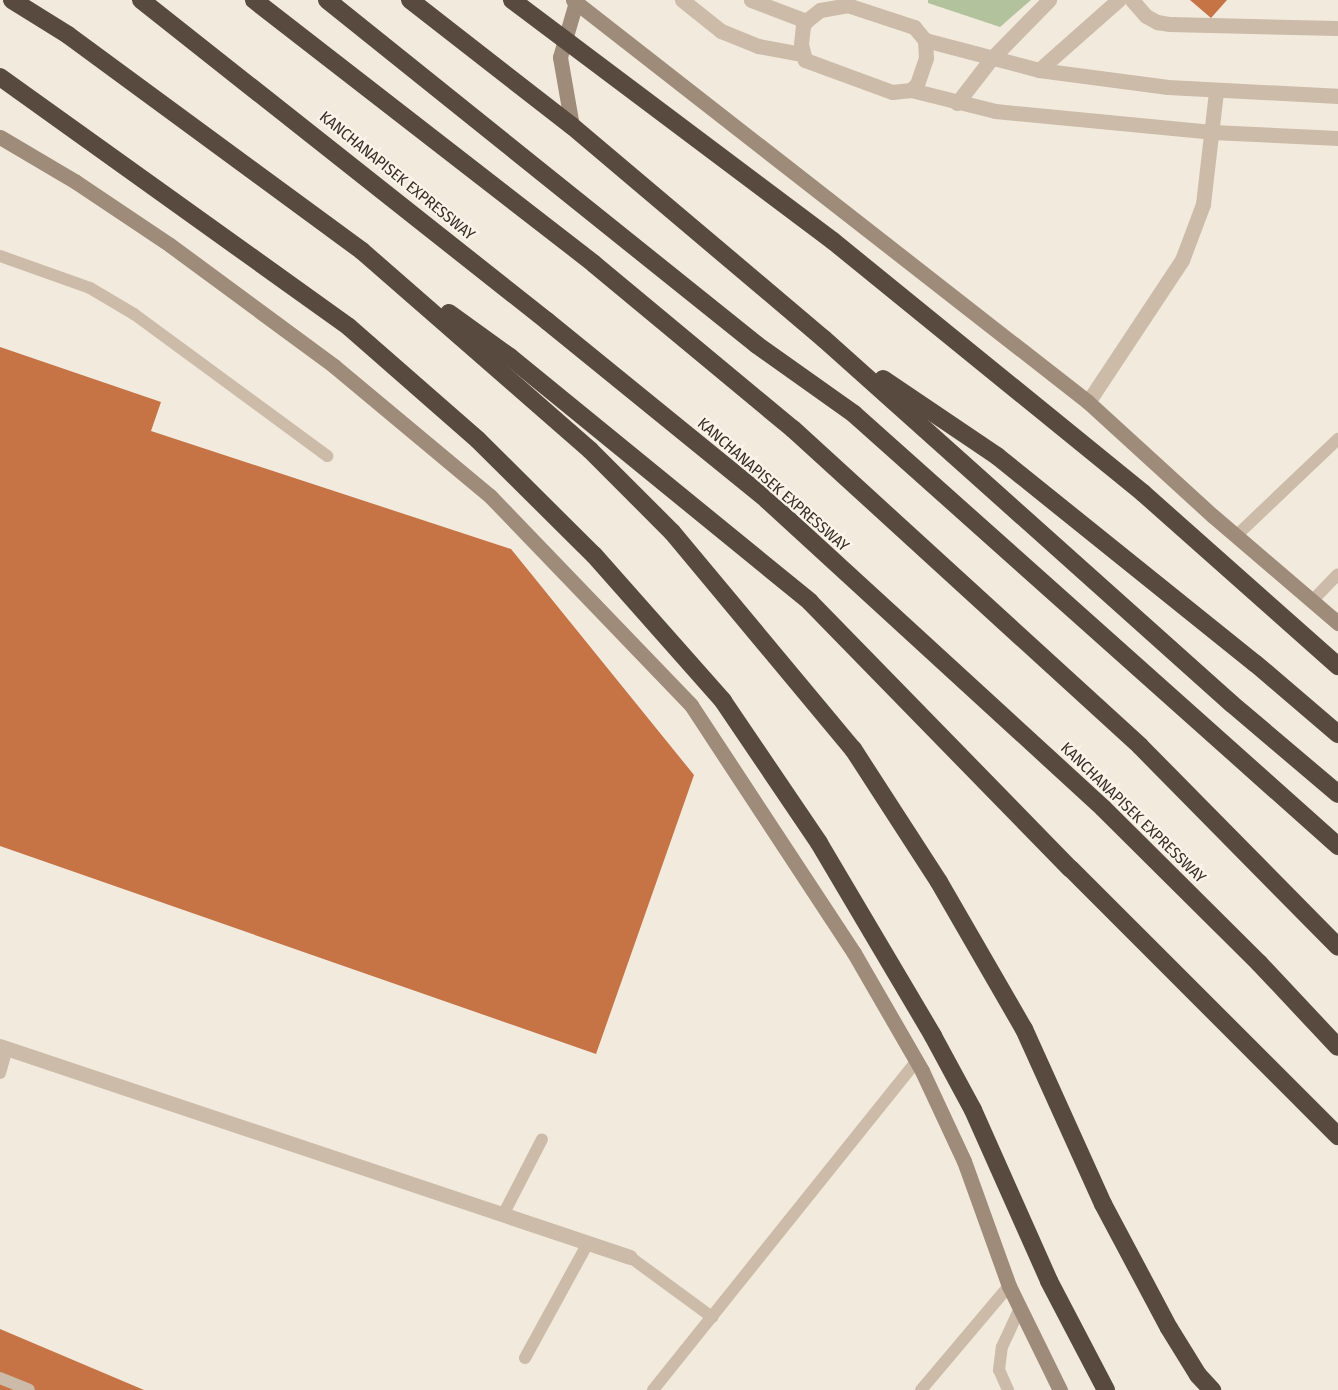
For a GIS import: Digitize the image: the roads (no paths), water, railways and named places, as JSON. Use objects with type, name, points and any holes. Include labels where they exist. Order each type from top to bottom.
[{"type":"highway","points":[[12,0],[68,35],[510,357],[810,602],[1071,869],[1338,1136]]},
{"type":"highway","name":"KANCHANAPISEK EXPRESSWAY","points":[[141,0],[547,321],[767,500],[1103,808],[1259,963],[1338,1047]]},
{"type":"highway","points":[[254,0],[594,264],[793,429],[1140,746],[1338,947]]},
{"type":"highway","points":[[327,0],[757,345],[854,414],[1338,846]]},
{"type":"highway","points":[[410,0],[572,126],[824,339],[1232,704],[1338,794]]},
{"type":"highway","points":[[512,0],[842,248],[1143,493],[1338,666]]},
{"type":"highway","points":[[0,77],[357,335],[477,440],[594,555],[723,701],[819,843],[933,1035],[973,1110],[1049,1281],[1106,1390]]},
{"type":"highway","points":[[362,251],[590,450],[663,524],[853,749],[939,882],[1024,1029],[1103,1204],[1169,1328],[1198,1375],[1212,1390]]},
{"type":"highway","points":[[824,339],[997,456],[1256,664],[1338,734]]},
{"type":"street","points":[[682,0],[721,30],[758,46],[802,54]]},
{"type":"street","points":[[752,0],[806,21]]},
{"type":"street","points":[[957,103],[991,59],[1049,0]]},
{"type":"street","points":[[1039,70],[1118,0]]},
{"type":"street","points":[[1132,0],[1146,16],[1164,23],[1338,28]]},
{"type":"street","points":[[572,126],[560,57],[575,1],[1088,402],[1236,536],[1338,623]]},
{"type":"street","points":[[1338,96],[1216,91],[1039,70],[925,40],[914,27],[846,5],[820,10],[806,21],[801,35],[802,54],[805,60],[813,65],[892,92],[911,90],[995,111],[1212,132],[1338,138]]},
{"type":"street","points":[[911,90],[917,84],[926,58],[925,40]]},
{"type":"street","points":[[1088,402],[1182,260],[1203,204],[1216,91]]},
{"type":"street","points":[[0,137],[76,182],[170,245],[334,366],[490,496],[691,705],[854,953],[915,1063],[922,1071],[964,1161],[1009,1286],[1060,1390]]},
{"type":"street","points":[[4,1047],[630,1257]]},
{"type":"lane","points":[[0,256],[90,288],[134,314],[327,456]]},
{"type":"lane","points":[[1236,536],[1338,439]]},
{"type":"lane","points":[[1312,601],[1338,574]]},
{"type":"lane","points":[[0,1074],[4,1047]]},
{"type":"lane","points":[[653,1390],[915,1063]]},
{"type":"lane","points":[[503,1215],[542,1139]]},
{"type":"lane","points":[[525,1358],[588,1243]]},
{"type":"lane","points":[[630,1257],[712,1317]]},
{"type":"lane","points":[[921,1390],[1009,1286]]},
{"type":"lane","points":[[1008,1390],[999,1370],[1002,1347],[1020,1308]]},
{"type":"lane","points":[[0,1378],[28,1390]]}]
